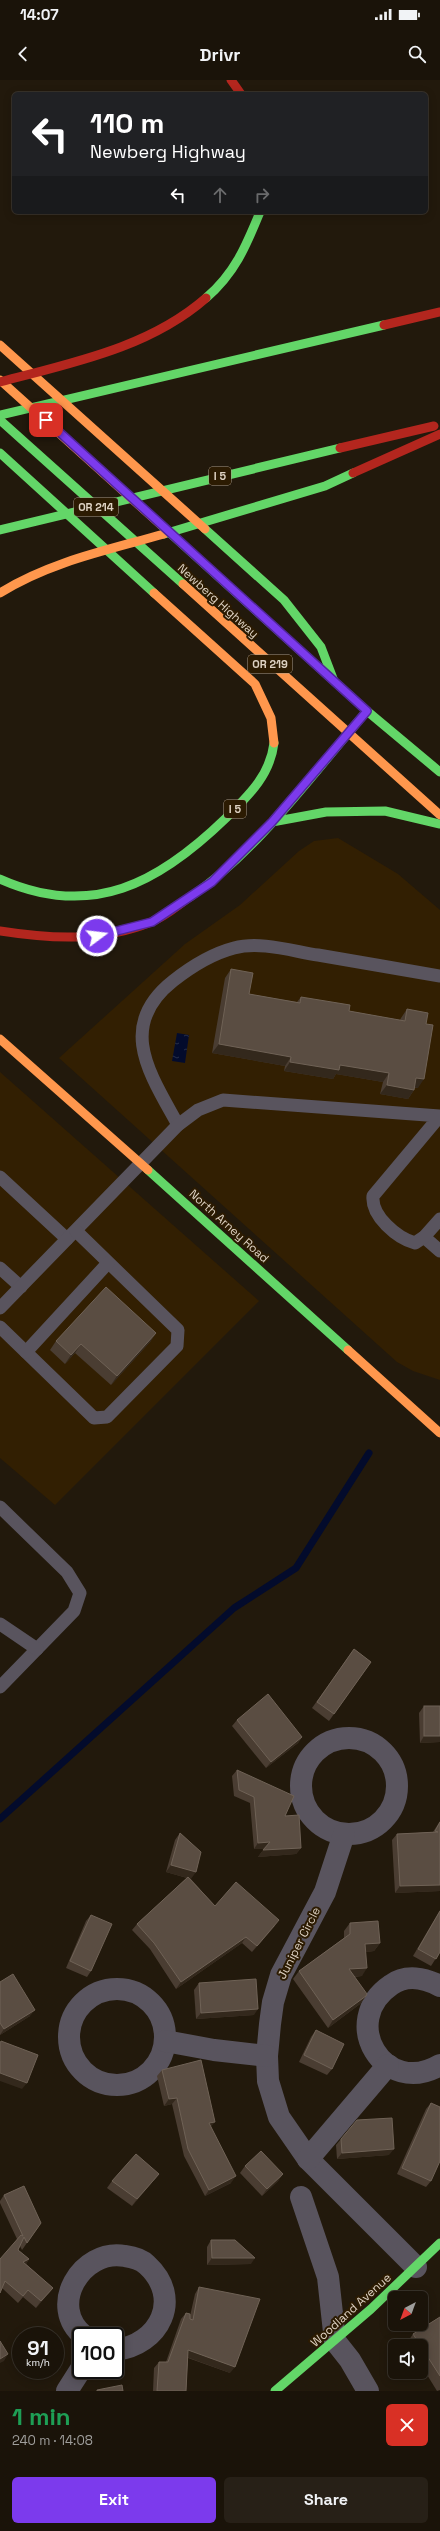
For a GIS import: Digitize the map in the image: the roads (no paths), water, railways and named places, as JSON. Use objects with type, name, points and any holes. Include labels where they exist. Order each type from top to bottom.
[{"type":"main road","points":[[231,80],[240,92]]},
{"type":"main road","points":[[0,381],[125,346],[166,328],[193,311],[219,289],[239,264],[254,234],[259,214]]},
{"type":"main road","points":[[0,415],[440,312]]},
{"type":"main road","points":[[0,344],[284,600],[321,647],[334,681]]},
{"type":"main road","name":"Newberg Highway","points":[[0,381],[367,711],[440,772]]},
{"type":"main road","name":"Newberg Highway","points":[[0,420],[440,815]]},
{"type":"main road","name":"I 5","points":[[0,530],[440,424]]},
{"type":"main road","points":[[0,593],[16,582],[55,566],[325,486],[440,434]]},
{"type":"main road","name":"I 5","points":[[0,453],[255,684],[273,720],[274,741],[268,766],[257,788],[203,840],[177,861],[151,877],[121,890],[92,896],[50,896],[13,886],[0,879]]},
{"type":"main road","points":[[0,931],[46,938],[97,936],[152,922],[212,882],[272,822],[367,711]]},
{"type":"main road","points":[[272,822],[326,812],[385,811],[440,824]]},
{"type":"main road","name":"North Arney Road","points":[[0,1039],[142,1164],[440,1433]]},
{"type":"main road","name":"Woodland Avenue","points":[[275,2391],[335,2342],[416,2267],[440,2242]]},
{"type":"street","points":[[349,1738],[365,1740],[379,1748],[391,1762],[396,1774],[397,1790],[394,1806],[384,1820],[362,1833],[344,1834],[328,1830],[312,1817],[303,1800],[301,1783],[306,1764],[315,1752],[330,1742],[349,1738]]},
{"type":"street","name":"Juniper Circle","points":[[344,1834],[325,1892],[281,1975],[273,2002],[267,2056],[268,2081],[279,2117],[308,2159],[416,2267]]},
{"type":"street","points":[[440,1986],[430,1980],[414,1978],[396,1981],[380,1992],[372,2003],[367,2023],[369,2040],[375,2053],[388,2065],[398,2071],[413,2074],[427,2072],[440,2065]]},
{"type":"street","points":[[116,1989],[132,1992],[146,1999],[159,2014],[163,2026],[165,2041],[161,2057],[151,2071],[129,2084],[115,2085],[96,2081],[80,2068],[71,2051],[69,2034],[74,2015],[82,2004],[98,1993],[116,1989]]},
{"type":"street","points":[[165,2041],[267,2056]]},
{"type":"street","points":[[308,2159],[388,2065]]},
{"type":"street","points":[[301,2197],[328,2277],[335,2342],[350,2360],[368,2391]]},
{"type":"street","points":[[78,2327],[71,2316],[69,2299],[74,2280],[83,2269],[98,2258],[116,2254],[132,2257],[147,2264],[158,2279],[165,2300],[161,2322],[151,2336],[130,2349],[124,2349]]},
{"type":"street","points":[[67,2391],[75,2379]]},
{"type":"lane","points":[[178,1125],[151,1076],[141,1047],[144,1018],[159,992],[197,963],[235,948],[272,947],[440,976]]},
{"type":"lane","points":[[0,1308],[142,1164],[178,1125],[198,1110],[223,1100],[440,1116]]},
{"type":"lane","points":[[440,1116],[373,1196],[372,1204],[376,1213],[405,1240],[415,1243],[424,1237],[440,1219]]},
{"type":"lane","points":[[0,1177],[108,1263],[178,1330],[177,1346],[107,1417],[94,1418],[0,1327]]},
{"type":"lane","points":[[424,1237],[440,1251]]},
{"type":"lane","points":[[26,1352],[108,1263]]},
{"type":"lane","points":[[0,1268],[21,1287]]},
{"type":"lane","points":[[0,1507],[67,1572],[80,1593],[74,1611],[0,1687]]},
{"type":"lane","points":[[0,1624],[37,1649]]},
{"type":"water","points":[[177,1033],[189,1035],[185,1063],[172,1061]]},
{"type":"waterway","points":[[0,1819],[234,1608],[296,1568],[369,1453]]}]
